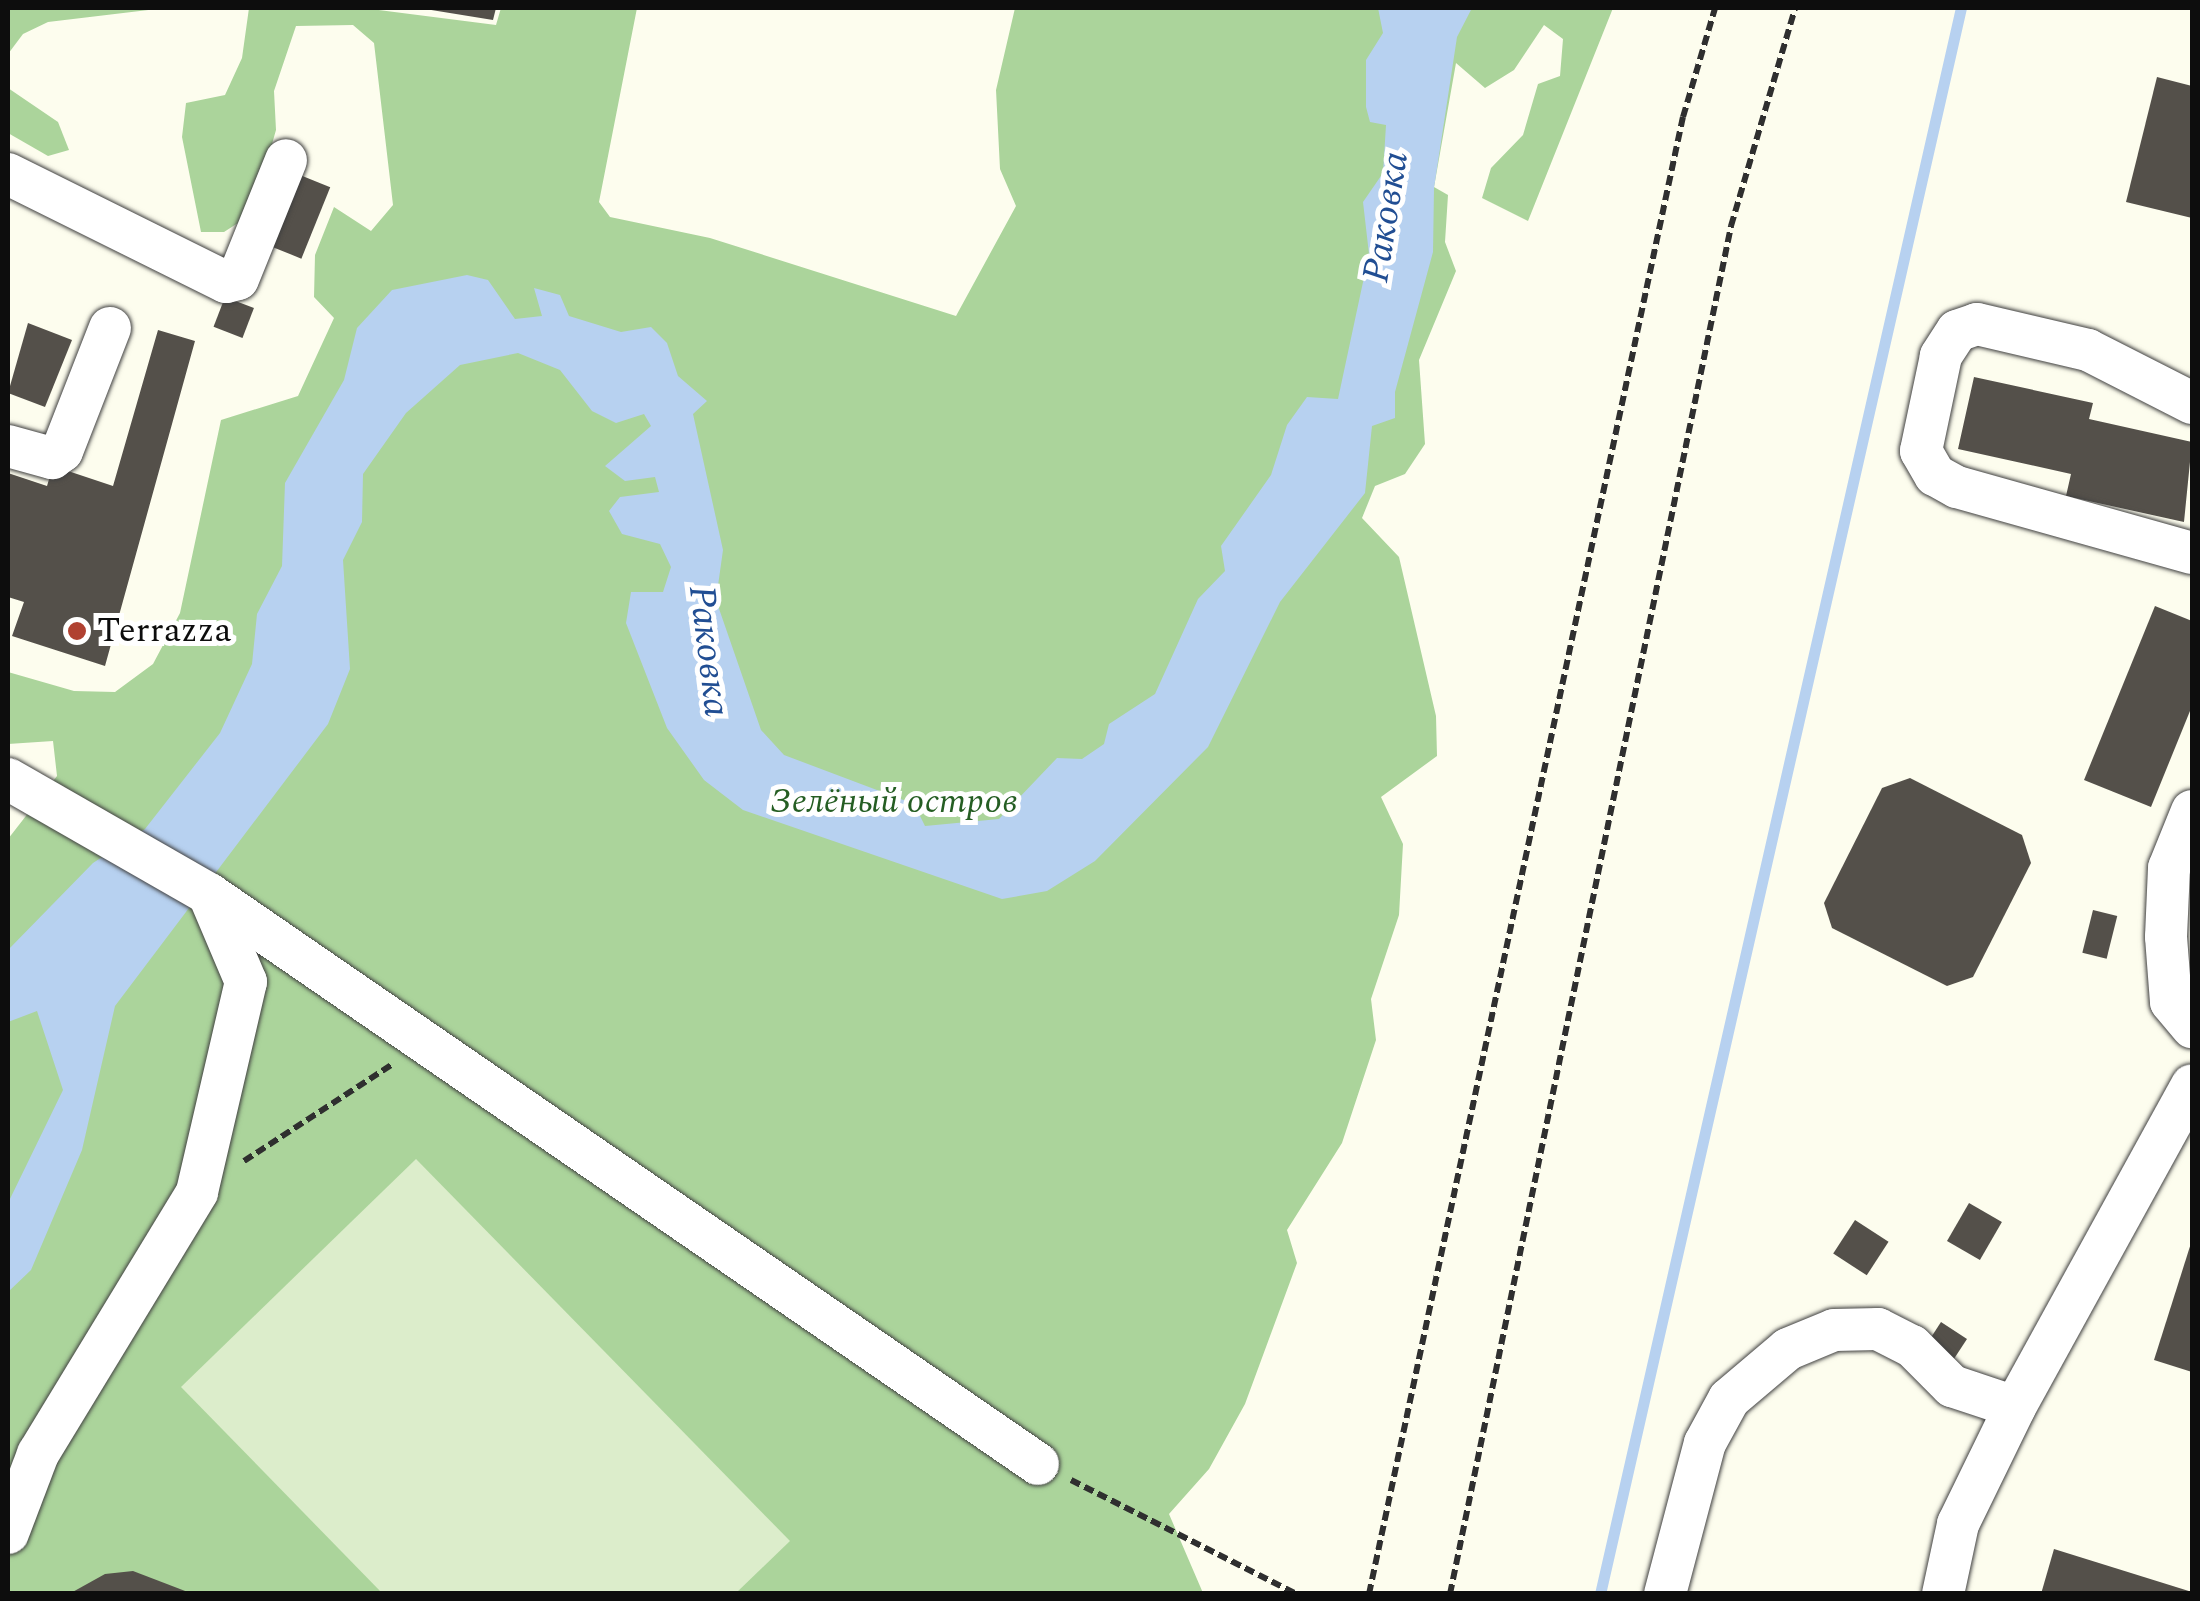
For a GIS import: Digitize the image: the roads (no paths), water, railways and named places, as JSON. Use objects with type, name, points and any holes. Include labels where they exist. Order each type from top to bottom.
[{"type":"street","points":[[8,174],[226,282],[238,279],[286,160]]},
{"type":"street","points":[[2192,403],[2088,350],[1977,324],[1957,331],[1942,356],[1921,451],[1935,474],[1956,487],[2192,553]]},
{"type":"street","points":[[8,446],[52,458],[62,450],[110,328]]},
{"type":"street","points":[[12,791],[76,821],[209,894],[1038,1464]]},
{"type":"street","points":[[2192,811],[2169,868],[2166,937],[2170,1002],[2192,1027]]},
{"type":"street","points":[[8,1533],[38,1454],[197,1192],[246,982],[209,894]]},
{"type":"street","points":[[1943,1594],[1958,1524],[2014,1407],[2192,1086]]},
{"type":"street","points":[[1665,1594],[1705,1443],[1729,1399],[1788,1349],[1834,1330],[1878,1329],[1912,1346],[1952,1386],[2014,1407]]},
{"type":"water","name":"Раковка","points":[[1378,8],[1472,8],[1457,37],[1434,188],[1433,252],[1395,392],[1395,418],[1372,426],[1365,493],[1280,602],[1208,747],[1095,861],[1047,891],[1002,899],[743,810],[704,780],[667,728],[626,623],[631,592],[663,592],[671,567],[660,544],[622,534],[609,511],[620,497],[659,492],[655,477],[625,481],[605,466],[651,426],[644,414],[616,423],[592,411],[560,370],[518,353],[460,365],[406,413],[363,474],[362,522],[343,560],[350,669],[328,724],[115,1006],[82,1150],[31,1270],[8,1292],[8,1203],[63,1090],[37,1011],[8,1022],[8,950],[93,863],[145,829],[220,733],[252,664],[257,614],[282,566],[285,483],[344,380],[357,328],[392,290],[467,275],[488,280],[515,319],[542,316],[534,288],[560,295],[569,316],[621,332],[651,327],[667,343],[678,376],[707,401],[693,414],[723,550],[716,600],[761,730],[784,755],[914,804],[925,826],[999,819],[1057,758],[1082,759],[1104,744],[1109,724],[1155,694],[1198,599],[1225,571],[1221,546],[1271,475],[1287,425],[1307,397],[1338,399],[1369,254],[1363,202],[1383,173],[1386,125],[1370,122],[1366,107],[1366,60],[1383,33]]},
{"type":"waterway","points":[[1600,1594],[1961,8]]},
{"type":"place","name":"Terrazza","points":[[77,631]]},
{"type":"park label","name":"Зелёный остров","points":[[894,802]]}]
